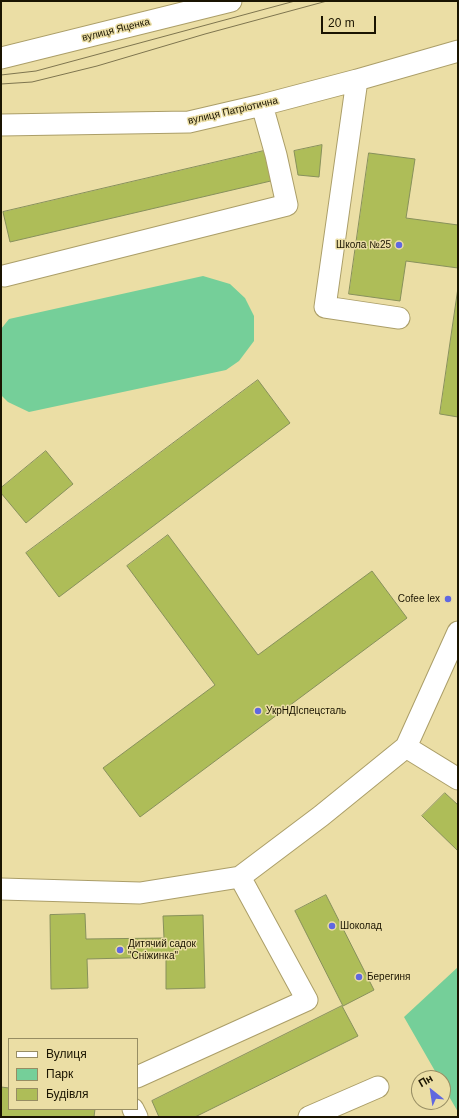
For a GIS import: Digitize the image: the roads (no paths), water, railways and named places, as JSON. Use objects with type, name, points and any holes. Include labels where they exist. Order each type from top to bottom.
[{"type":"street","name":"вулиця Яценка","points":[[1,58],[231,1]]},
{"type":"street","name":"вулиця Патріотична","points":[[1,125],[189,122],[262,105],[357,80],[458,51]]},
{"type":"street","points":[[357,80],[325,307],[399,318]]},
{"type":"street","points":[[4,276],[286,204],[276,155],[262,105]]},
{"type":"street","points":[[1,889],[140,893],[240,877],[321,816],[406,747],[458,632]]},
{"type":"street","points":[[406,747],[458,779]]},
{"type":"street","points":[[138,1077],[307,1000],[240,877]]},
{"type":"street","points":[[309,1117],[378,1088]]},
{"type":"tram line","points":[[1,75],[36,71],[295,1]]},
{"type":"tram line","points":[[1,84],[32,82],[97,66],[205,34],[327,1]]},
{"type":"place","name":"Школа №25","points":[[399,245]]},
{"type":"place","name":"Cofee lex","points":[[448,599]]},
{"type":"place","name":"УкрНДІспецсталь","points":[[258,711]]},
{"type":"place","name":"Шоколад","points":[[332,926]]},
{"type":"place","name":"Дитячий садок \"Сніжинка\"","points":[[120,950]]},
{"type":"place","name":"Берегиня","points":[[359,977]]}]
